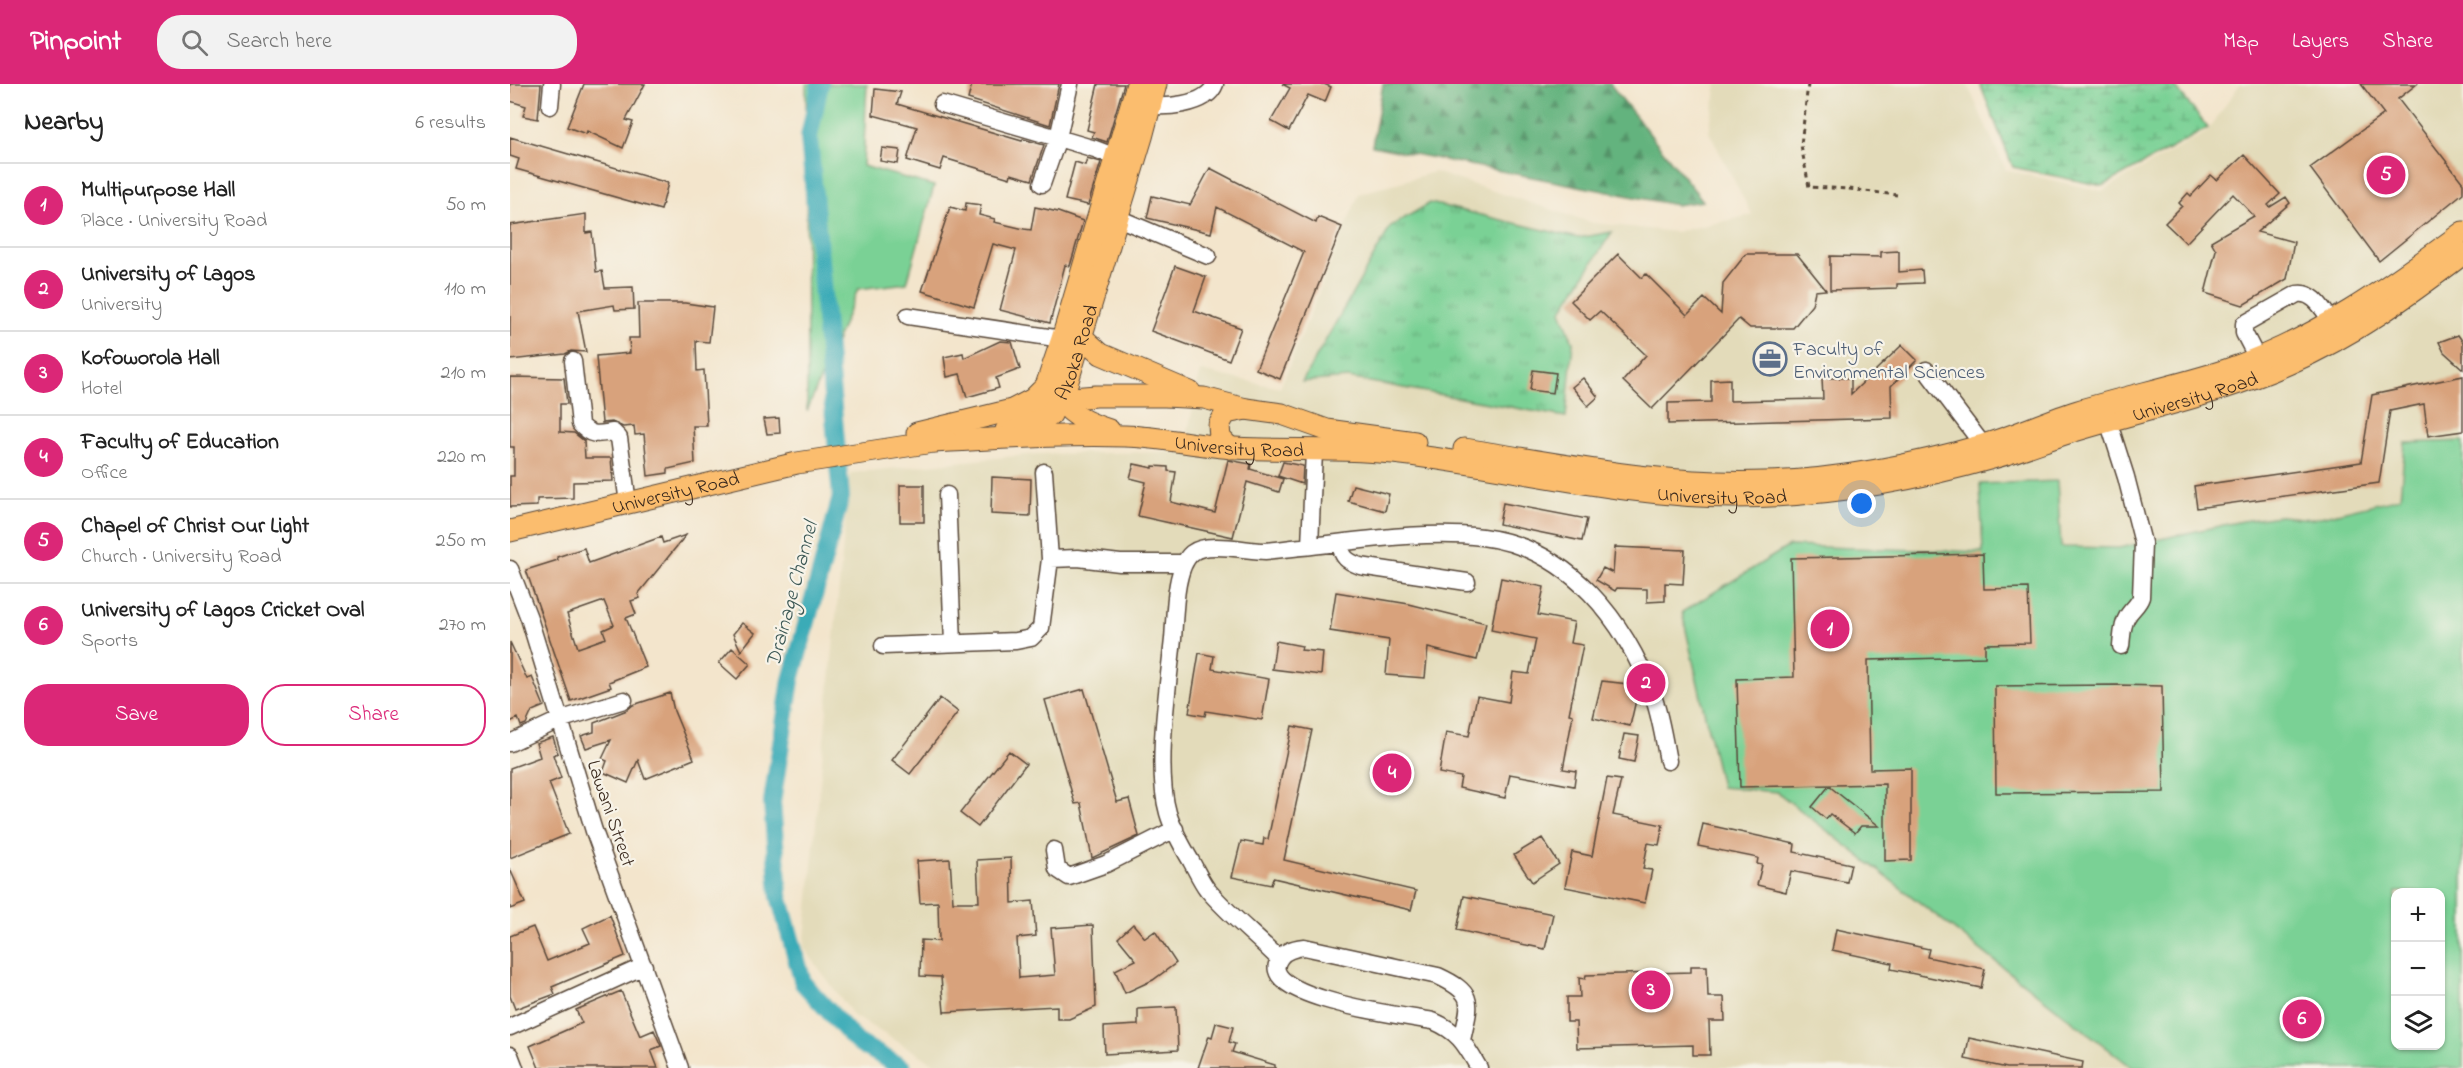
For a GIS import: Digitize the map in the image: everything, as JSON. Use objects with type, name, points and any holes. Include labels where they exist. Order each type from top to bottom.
[{"type":"main road","name":"Akoka Road","points":[[842,455],[1016,428],[1044,420],[1051,415],[1060,399],[1072,338],[1118,218],[1140,97],[1156,84]]},
{"type":"main road","points":[[1012,410],[1033,399],[1042,391],[1052,368],[1072,338],[1116,157],[1140,97]]},
{"type":"main road","name":"University Road","points":[[934,442],[1127,436],[1230,448],[1349,450],[1403,454],[1677,496],[1783,495],[1869,485],[1915,477],[2105,413],[2257,358],[2332,322],[2388,288],[2463,232]]},
{"type":"main road","name":"University Road","points":[[2105,413],[2219,390],[2312,353],[2362,326],[2402,300],[2463,254]]},
{"type":"main road","points":[[1072,338],[1101,354],[1204,398]]},
{"type":"main road","points":[[1052,368],[1060,399],[1077,417],[1086,423],[1127,436]]},
{"type":"main road","name":"University Road","points":[[510,531],[797,463],[842,455],[934,428],[1012,410],[1060,399],[1096,396],[1204,398],[1246,409],[1282,414],[1328,430],[1641,476],[1720,482],[1765,482],[1815,477],[1989,451]]},
{"type":"main road","points":[[1230,448],[1220,438],[1219,425],[1226,413],[1246,409]]},
{"type":"street","points":[[550,106],[552,84]]},
{"type":"street","points":[[1042,184],[1058,138],[1070,84]]},
{"type":"street","points":[[1140,97],[1195,102],[1213,91],[1215,84]]},
{"type":"street","points":[[942,104],[1116,157]]},
{"type":"street","points":[[1118,218],[1208,256]]},
{"type":"street","points":[[2257,358],[2244,333],[2244,324],[2297,294],[2304,293],[2312,296],[2332,322]]},
{"type":"street","points":[[908,316],[1072,338]]},
{"type":"street","points":[[573,361],[580,424],[587,432],[597,434],[614,432],[619,438],[628,503]]},
{"type":"street","points":[[1926,370],[1989,451]]},
{"type":"street","points":[[2105,413],[2143,543],[2141,597],[2124,622],[2121,646]]},
{"type":"street","points":[[1310,546],[1314,451]]},
{"type":"street","points":[[883,646],[1031,638],[1041,628],[1050,558],[1044,472]]},
{"type":"street","points":[[947,495],[953,643]]},
{"type":"street","points":[[1279,959],[1206,887],[1168,813],[1164,788],[1163,754],[1179,580],[1184,563],[1194,552],[1208,548],[1264,551],[1437,536],[1484,537],[1521,547],[1563,568],[1595,596],[1635,656],[1655,701],[1668,761]]},
{"type":"street","points":[[1340,543],[1342,555],[1347,561],[1360,566],[1467,582]]},
{"type":"street","points":[[1050,558],[1078,558],[1120,563],[1184,563]]},
{"type":"street","name":"Lawani Street","points":[[510,569],[529,618],[594,831],[680,1068]]},
{"type":"street","points":[[510,743],[559,720],[624,700]]},
{"type":"street","points":[[1053,850],[1057,869],[1069,877],[1106,864],[1175,829]]},
{"type":"street","points":[[1462,1040],[1469,1006],[1466,995],[1457,985],[1438,976],[1304,947],[1293,948],[1279,959],[1276,967],[1278,971],[1289,986],[1297,991],[1319,999],[1433,1021],[1448,1028],[1462,1040],[1479,1068]]},
{"type":"street","points":[[510,1027],[644,966]]},
{"type":"street","points":[[510,1055],[515,1068]]},
{"type":"path","points":[[1808,84],[1801,145],[1809,187],[1898,195]]},
{"type":"shaded area","points":[[1717,84],[1967,84],[2006,170],[2102,191],[2207,132],[2240,84],[2463,84],[2463,1068],[942,1068],[854,1016],[804,948],[850,473],[1036,454],[1184,452],[1200,371],[1280,388],[1359,194],[1434,172],[1593,223],[1675,232],[1752,215],[1709,132]]},
{"type":"green space","points":[[806,84],[867,84],[863,166],[934,186],[907,283],[858,289],[807,411]]},
{"type":"green space","points":[[1383,84],[1610,84],[1703,201],[1676,205],[1372,146]]},
{"type":"green space","points":[[1980,84],[2173,84],[2208,128],[2103,186],[2013,167]]},
{"type":"green space","points":[[1430,203],[1578,238],[1612,232],[1561,311],[1573,342],[1566,417],[1348,378],[1302,382],[1391,226]]},
{"type":"green space","points":[[2463,441],[2463,1068],[2133,1068],[1777,792],[1721,787],[1682,612],[1789,546],[1983,552],[1980,484],[2057,481],[2061,547],[2119,548],[2242,521],[2280,516],[2312,519],[2400,498],[2405,443]]},
{"type":"building","points":[[510,84],[541,84],[538,119],[523,116],[526,106],[510,101]]},
{"type":"building","points":[[584,84],[645,84],[626,120],[633,122],[623,148],[587,131],[586,134],[567,127]]},
{"type":"building","points":[[972,84],[1059,84],[1050,125],[968,99]]},
{"type":"building","points":[[1098,84],[1124,84],[1107,142],[1092,137],[1094,132],[1087,130]]},
{"type":"building","points":[[1282,84],[1324,84],[1331,87],[1325,102],[1308,95],[1289,131],[1271,121],[1290,88]]},
{"type":"building","points":[[2361,84],[2417,84],[2398,99],[2463,183],[2463,193],[2379,261],[2310,168],[2384,114]]},
{"type":"building","points":[[875,89],[901,92],[897,104],[1022,141],[1023,139],[1044,145],[1032,180],[1011,174],[1010,178],[944,158],[940,170],[907,160],[917,127],[873,115]]},
{"type":"building","points":[[510,137],[668,183],[661,210],[516,169],[519,159],[510,156]]},
{"type":"building","points":[[882,148],[900,150],[898,164],[880,161]]},
{"type":"building","points":[[2244,155],[2280,194],[2268,205],[2270,207],[2286,197],[2290,203],[2257,232],[2294,242],[2287,279],[2243,305],[2205,293],[2216,250],[2211,241],[2254,216],[2233,194],[2186,243],[2165,223],[2182,206],[2179,203],[2188,193],[2191,196],[2211,175],[2217,180]]},
{"type":"building","points":[[1087,158],[1101,162],[1088,205],[1065,200],[1075,162],[1085,165]]},
{"type":"building","points":[[1210,168],[1316,223],[1318,217],[1342,227],[1280,379],[1256,369],[1304,252],[1217,207],[1211,233],[1147,218],[1152,196],[1190,205]]},
{"type":"building","points":[[966,203],[981,205],[979,215],[995,219],[994,222],[1024,229],[1031,230],[1035,207],[1083,221],[1070,266],[1065,265],[1050,323],[1000,310],[1016,250],[993,244],[974,307],[922,291],[950,207],[965,211]]},
{"type":"building","points":[[586,214],[586,233],[592,232],[596,272],[602,271],[605,288],[633,287],[634,309],[615,310],[614,305],[578,311],[586,352],[571,351],[565,354],[510,360],[510,225]]},
{"type":"building","points":[[1899,251],[1899,272],[1922,270],[1923,283],[1897,284],[1897,288],[1830,290],[1830,256],[1881,257],[1881,252]]},
{"type":"building","points":[[1618,254],[1642,278],[1646,274],[1687,315],[1704,298],[1721,314],[1723,283],[1746,254],[1797,254],[1826,290],[1815,291],[1812,305],[1793,328],[1750,328],[1739,319],[1652,409],[1623,381],[1646,355],[1600,311],[1590,320],[1571,301]]},
{"type":"building","points":[[1175,266],[1206,277],[1194,311],[1241,328],[1229,360],[1151,331]]},
{"type":"building","points":[[638,303],[685,303],[713,307],[709,342],[696,341],[697,371],[704,370],[707,426],[693,426],[695,463],[668,469],[668,473],[648,476],[644,434],[635,435],[634,426],[623,427],[612,422],[602,423],[596,356],[630,353],[629,338],[639,338]]},
{"type":"building","points":[[2458,335],[2463,342],[2463,369],[2444,352],[2439,342]]},
{"type":"building","points":[[1000,341],[1012,342],[1020,369],[996,378],[999,388],[967,397],[960,374],[947,377],[944,357],[963,353],[964,358]]},
{"type":"building","points":[[1902,345],[1917,360],[1891,386],[1892,418],[1668,424],[1668,403],[1711,402],[1711,380],[1730,379],[1730,401],[1823,399],[1822,378],[1851,378],[1851,394]]},
{"type":"building","points":[[1533,370],[1556,373],[1553,393],[1530,390]]},
{"type":"building","points":[[2463,376],[2463,431],[2428,436],[2424,404],[2390,411],[2379,483],[2197,508],[2194,486],[2361,462],[2372,395]]},
{"type":"building","points":[[510,377],[564,378],[567,404],[560,404],[560,432],[574,433],[584,441],[585,458],[611,458],[613,481],[573,482],[573,498],[537,499],[537,506],[510,507],[510,476],[514,476],[514,447],[510,447]]},
{"type":"building","points":[[1583,378],[1598,397],[1588,406],[1572,387]]},
{"type":"building","points":[[779,418],[780,433],[767,434],[764,419]]},
{"type":"building","points":[[1228,460],[1251,464],[1250,469],[1283,479],[1279,492],[1247,482],[1233,537],[1138,516],[1146,482],[1130,478],[1134,464],[1153,468],[1153,466],[1168,467],[1168,471],[1176,472],[1171,502],[1215,513]]},
{"type":"building","points":[[1283,462],[1303,466],[1302,484],[1278,476]]},
{"type":"building","points":[[992,477],[1031,479],[1030,516],[991,514]]},
{"type":"building","points":[[900,485],[924,485],[924,522],[900,522]]},
{"type":"building","points":[[1353,485],[1389,494],[1385,511],[1348,501]]},
{"type":"building","points":[[1503,503],[1587,519],[1582,541],[1499,524]]},
{"type":"building","points":[[686,535],[638,594],[640,598],[631,601],[636,614],[626,618],[646,667],[609,682],[611,687],[571,701],[526,570],[558,560],[557,557],[584,548],[589,563],[661,537],[663,543]],"holes":[[[604,601],[614,625],[603,630],[606,638],[578,648],[567,614]]]},
{"type":"building","points":[[1615,547],[1685,550],[1683,584],[1665,583],[1665,601],[1647,602],[1647,589],[1617,588],[1615,591],[1596,580],[1603,568],[1613,573]]},
{"type":"building","points":[[1983,554],[1984,589],[2028,588],[2030,643],[1985,644],[1985,657],[1868,660],[1870,769],[1911,768],[1911,860],[1885,861],[1885,784],[1740,787],[1737,679],[1794,677],[1791,558]]},
{"type":"building","points":[[1501,578],[1544,587],[1538,615],[1574,622],[1570,643],[1583,645],[1569,714],[1573,715],[1563,769],[1576,771],[1574,786],[1510,774],[1505,798],[1459,788],[1461,777],[1439,773],[1446,732],[1469,736],[1477,696],[1509,702],[1513,672],[1529,674],[1536,639],[1491,630]]},
{"type":"building","points":[[1336,592],[1409,604],[1486,623],[1477,660],[1428,648],[1425,678],[1386,675],[1389,640],[1330,631]]},
{"type":"building","points":[[742,623],[755,633],[741,651],[733,634]]},
{"type":"building","points":[[1276,641],[1302,646],[1301,650],[1323,652],[1321,675],[1272,669]]},
{"type":"building","points":[[510,642],[527,679],[532,677],[544,706],[532,711],[526,724],[521,726],[518,718],[510,722]]},
{"type":"building","points":[[732,648],[750,664],[737,679],[719,663]]},
{"type":"building","points":[[1199,653],[1214,656],[1212,669],[1269,679],[1262,720],[1206,711],[1205,716],[1189,713]]},
{"type":"building","points":[[1602,681],[1637,685],[1637,700],[1630,726],[1593,718]]},
{"type":"building","points":[[1995,686],[2162,686],[2164,792],[1996,793]]},
{"type":"building","points":[[1084,689],[1117,802],[1129,799],[1139,836],[1092,858],[1081,803],[1075,804],[1045,700]]},
{"type":"building","points":[[670,693],[674,711],[694,759],[645,779],[638,760],[628,783],[603,772],[607,761],[602,759],[611,740],[586,748],[581,736],[594,732],[594,723],[627,710],[633,705]]},
{"type":"building","points":[[940,698],[958,712],[910,774],[892,760]]},
{"type":"building","points":[[1292,726],[1312,730],[1284,860],[1416,891],[1411,910],[1273,878],[1271,885],[1232,877],[1241,841],[1263,845],[1264,838],[1268,839]]},
{"type":"building","points":[[1624,734],[1639,736],[1634,762],[1619,759]]},
{"type":"building","points":[[553,737],[558,753],[553,755],[561,778],[549,783],[569,834],[510,858],[510,768],[540,757],[536,743]]},
{"type":"building","points":[[1009,751],[1026,764],[978,827],[960,813]]},
{"type":"building","points":[[1607,778],[1621,780],[1613,815],[1663,825],[1659,845],[1648,843],[1643,869],[1652,870],[1645,903],[1565,887],[1572,852],[1592,856]]},
{"type":"building","points":[[1829,786],[1879,826],[1861,826],[1855,833],[1830,814],[1826,819],[1812,807]]},
{"type":"building","points":[[1703,824],[1795,844],[1794,852],[1851,864],[1847,882],[1791,871],[1786,892],[1757,885],[1762,865],[1757,864],[1758,858],[1698,846]]},
{"type":"building","points":[[1542,838],[1559,864],[1532,882],[1514,855]]},
{"type":"building","points":[[1011,858],[1012,903],[1033,901],[1036,936],[1017,938],[1019,978],[1055,975],[1051,928],[1093,925],[1096,1007],[1069,1019],[1057,1019],[1057,1006],[944,1012],[941,977],[920,976],[921,940],[939,941],[938,902],[920,903],[917,861],[950,859],[953,902],[979,902],[977,860]]},
{"type":"building","points":[[510,869],[525,903],[510,909]]},
{"type":"building","points":[[1464,896],[1553,914],[1545,949],[1457,930]]},
{"type":"building","points":[[610,915],[625,956],[552,987],[555,994],[515,1009],[510,996],[510,936],[533,927],[547,961],[590,943],[583,928]]},
{"type":"building","points":[[1133,924],[1145,938],[1155,931],[1176,963],[1153,980],[1125,993],[1115,970],[1136,960],[1118,938]]},
{"type":"building","points":[[1836,929],[1929,949],[1927,957],[1985,969],[1981,988],[1891,969],[1892,963],[1832,950]]},
{"type":"building","points":[[1691,966],[1707,966],[1708,997],[1724,997],[1725,1021],[1709,1021],[1710,1055],[1693,1055],[1693,1045],[1577,1048],[1576,1022],[1567,1022],[1567,997],[1580,997],[1579,978],[1585,979],[1586,975],[1691,972]]},
{"type":"building","points":[[621,991],[640,1036],[654,1030],[661,1046],[651,1050],[658,1068],[539,1068],[530,1046],[582,1023],[576,1010]]},
{"type":"building","points":[[1176,1007],[1178,1050],[1105,1054],[1104,1027],[1138,1025],[1138,1009]]},
{"type":"building","points":[[1216,1023],[1233,1027],[1229,1042],[1235,1044],[1232,1052],[1275,1065],[1275,1068],[1198,1068]]},
{"type":"building","points":[[1969,1038],[2083,1062],[2082,1068],[2007,1068],[1965,1059]]},
{"type":"waterway","name":"Drainage Channel","points":[[820,84],[809,137],[841,497],[791,680],[772,802],[779,896],[803,983],[857,1042],[903,1068]]},
{"type":"place","name":"Chapel of Christ Our Light","points":[[2386,175]]},
{"type":"place","name":"Faculty of Environmental Sciences","points":[[1770,359]]},
{"type":"place","name":"Multipurpose Hall","points":[[1830,629]]},
{"type":"place","name":"University of Lagos","points":[[1646,683]]},
{"type":"place","name":"Faculty of Education","points":[[1392,773]]},
{"type":"place","name":"Kofoworola Hall","points":[[1651,990]]},
{"type":"place","name":"University of Lagos Cricket Oval","points":[[2302,1019]]}]
